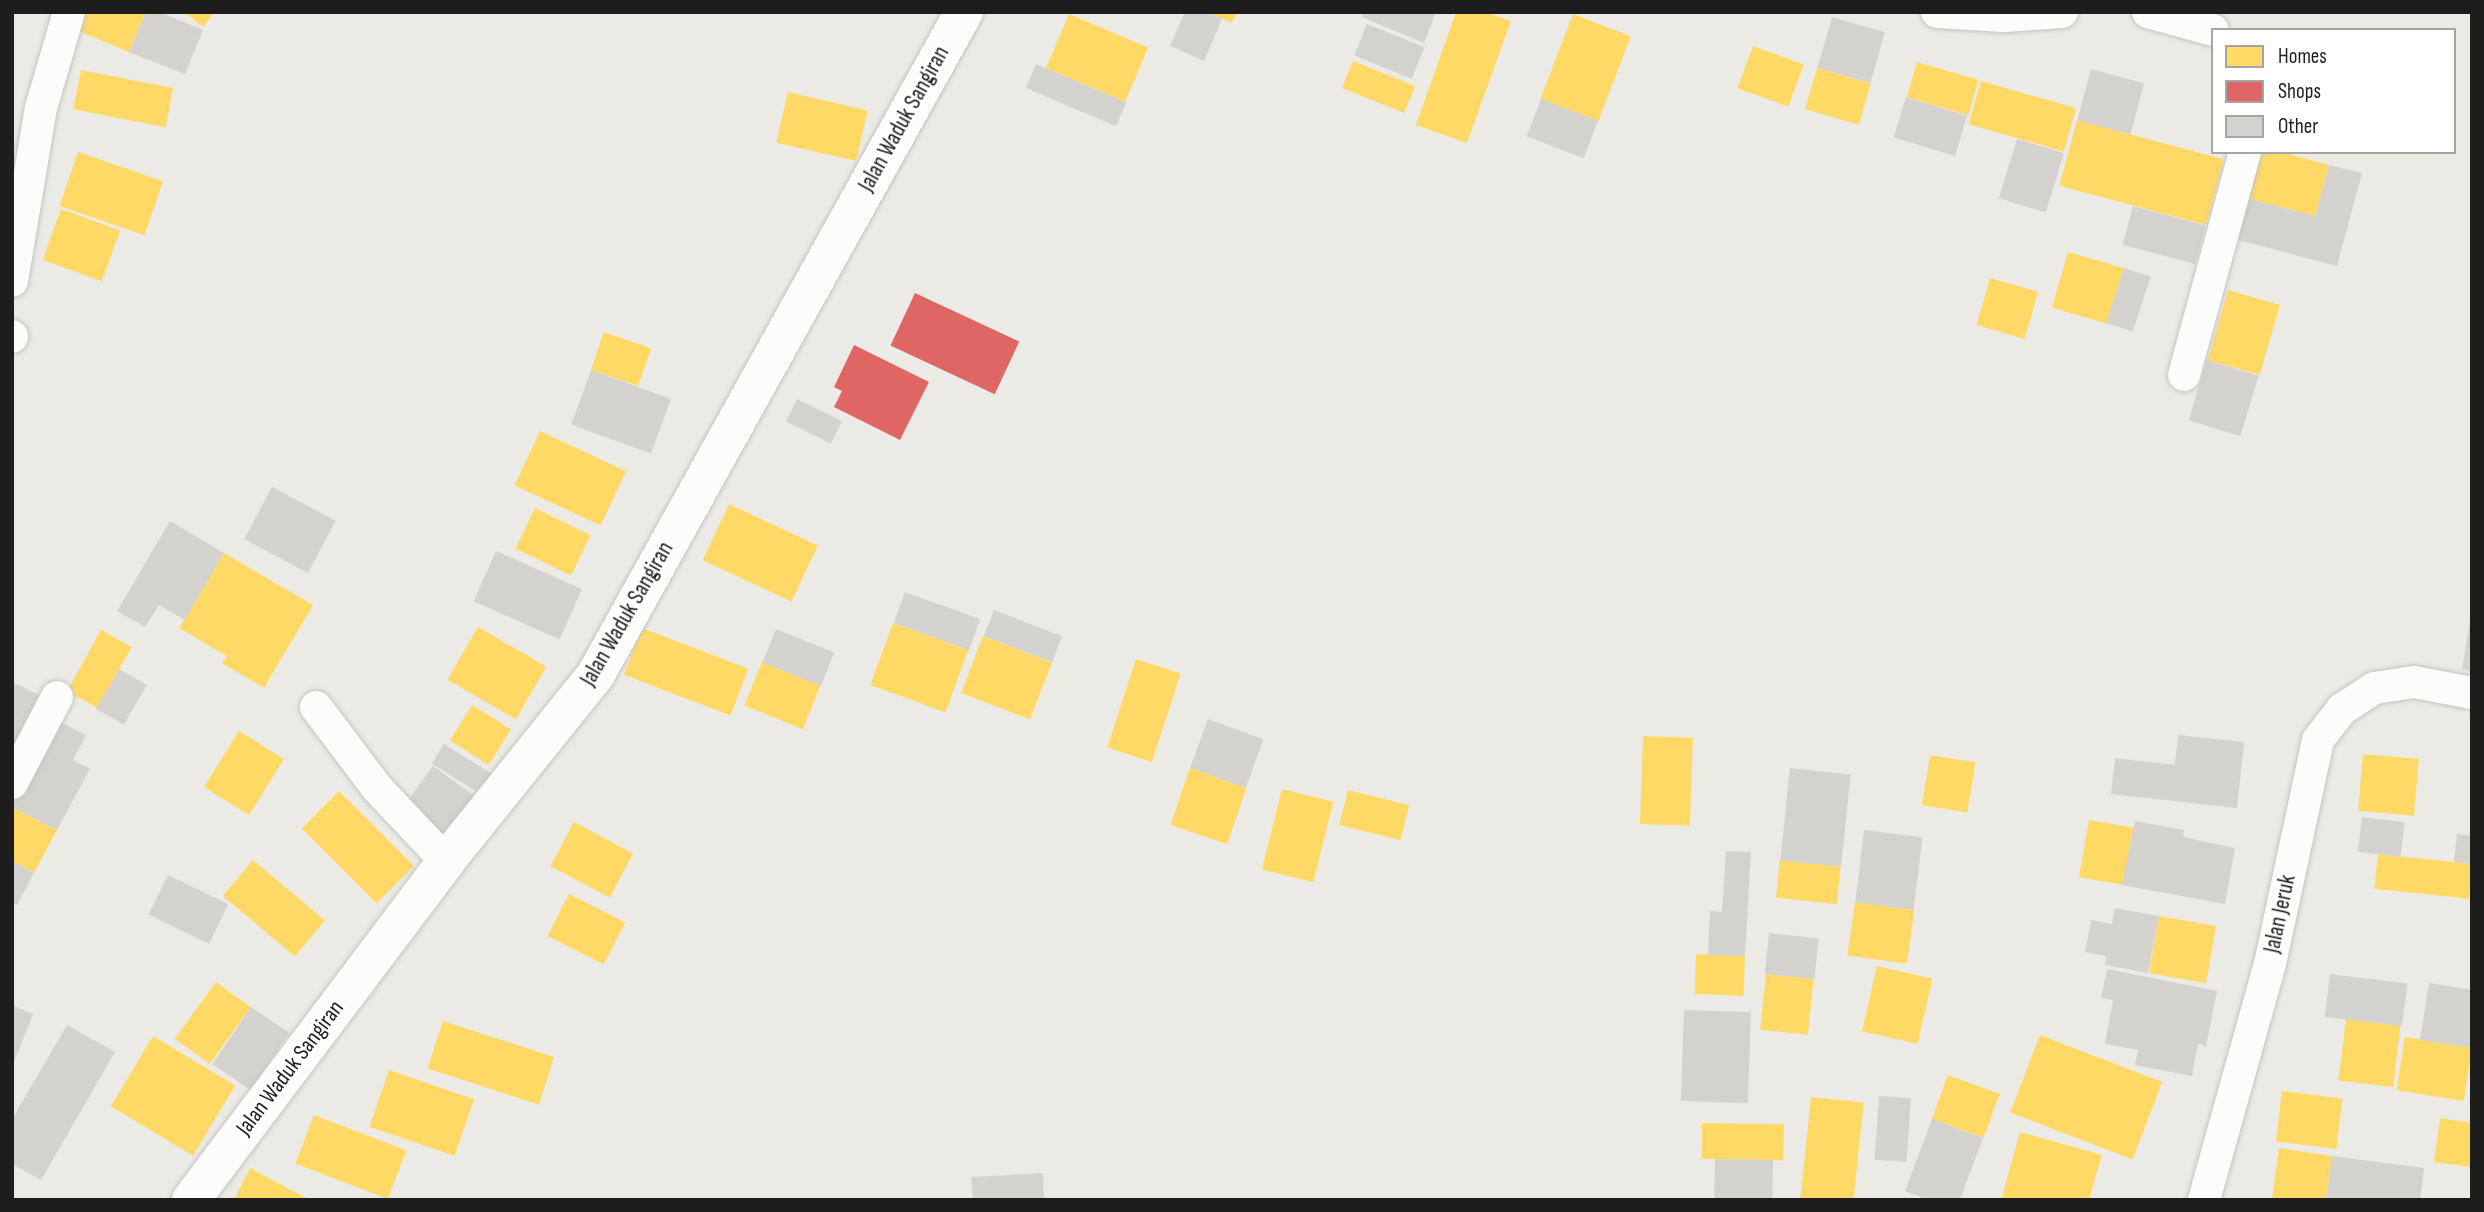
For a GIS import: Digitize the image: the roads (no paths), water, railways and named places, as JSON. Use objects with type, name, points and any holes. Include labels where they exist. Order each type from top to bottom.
[{"type":"street","points":[[12,281],[41,108],[69,12]]},
{"type":"street","name":"Jalan Waduk Sangiran","points":[[191,1200],[446,861],[595,676],[964,12]]},
{"type":"street","points":[[1937,12],[2062,12]]},
{"type":"street","points":[[2148,12],[2211,29]]},
{"type":"street","points":[[2184,375],[2244,154]]},
{"type":"street","name":"Jalan Jeruk","points":[[2204,1200],[2270,964],[2318,740],[2342,709],[2374,688],[2414,681],[2472,693]]},
{"type":"street","points":[[12,783],[57,697]]},
{"type":"street","points":[[316,707],[377,788],[446,861]]}]
